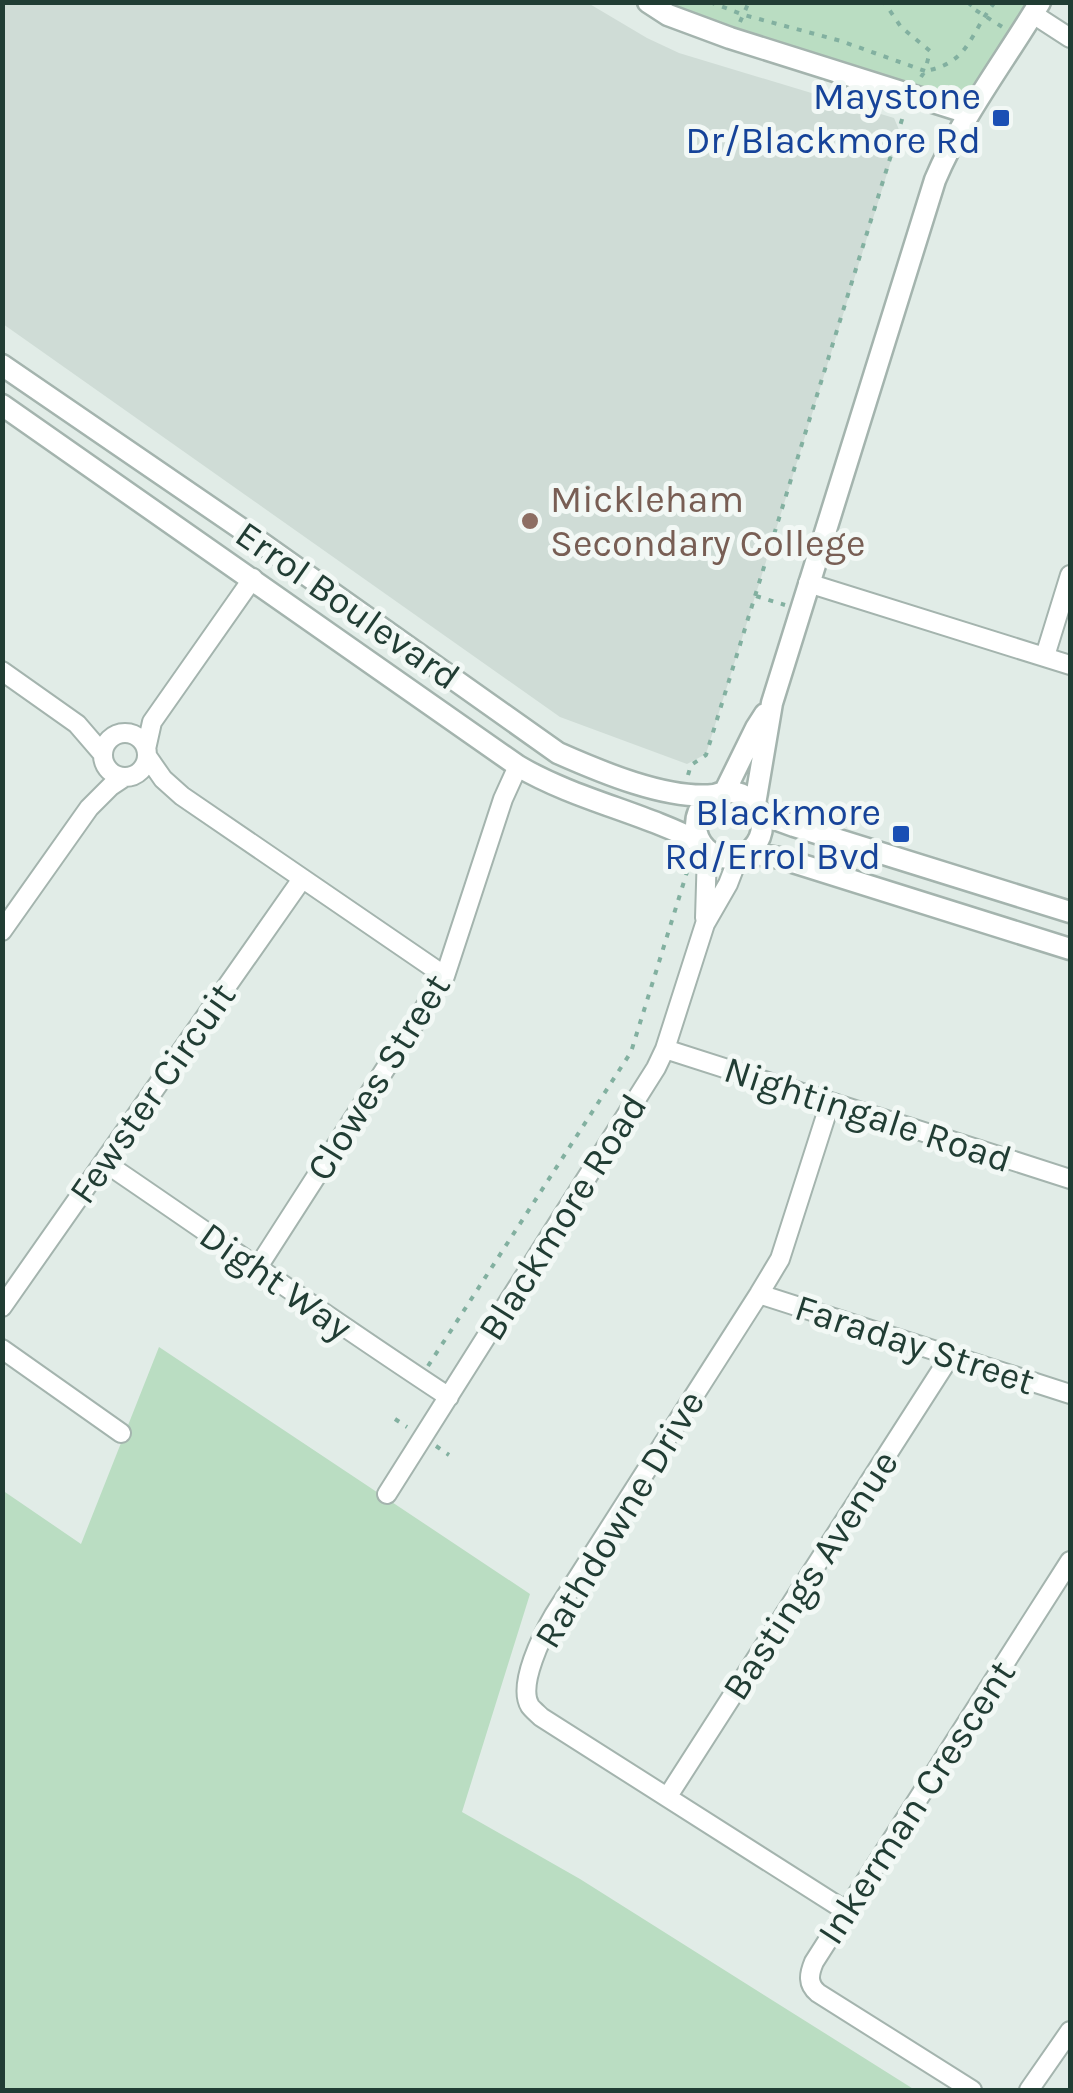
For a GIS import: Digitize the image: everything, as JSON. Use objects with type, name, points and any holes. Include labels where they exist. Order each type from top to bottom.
[{"type":"street","points":[[648,2],[668,15],[730,38],[968,114]]},
{"type":"street","points":[[743,855],[756,846],[761,836],[763,825],[758,808],[772,703],[934,180],[968,114],[1037,8],[1070,38]]},
{"type":"street","name":"Errol Boulevard","points":[[2,365],[558,753],[636,783],[696,797],[719,793]]},
{"type":"street","name":"Errol Boulevard","points":[[2,405],[518,766],[570,792],[672,828],[704,847]]},
{"type":"street","points":[[1045,656],[1070,575]]},
{"type":"street","points":[[2,931],[8,911],[89,808],[111,786],[142,769],[152,722],[252,578]]},
{"type":"street","points":[[808,584],[1070,665]]},
{"type":"street","points":[[2,671],[77,724],[96,732],[137,737],[163,779],[182,796]]},
{"type":"street","points":[[89,808],[99,788],[108,740],[148,718],[172,693]]},
{"type":"street","points":[[772,703],[719,793],[698,811],[696,822],[704,847],[727,859],[743,855],[780,858],[1070,950]]},
{"type":"street","points":[[77,724],[110,773],[160,784],[182,796],[444,976]]},
{"type":"street","name":"Clowes Street","points":[[258,1266],[444,976],[503,799],[518,766]]},
{"type":"street","points":[[719,793],[736,792],[794,826],[1070,912]]},
{"type":"street","name":"Blackmore Road","points":[[704,847],[705,924]]},
{"type":"street","name":"Blackmore Road","points":[[386,1494],[656,1068],[705,924],[743,855]]},
{"type":"street","name":"Fewster Circuit","points":[[2,1307],[302,879]]},
{"type":"street","name":"Nightingale Road","points":[[665,1050],[1070,1179]]},
{"type":"street","name":"Rathdowne Drive","points":[[830,1102],[780,1259],[540,1639],[526,1696],[530,1707],[541,1717],[846,1911]]},
{"type":"street","name":"Dight Way","points":[[104,1162],[450,1397]]},
{"type":"street","name":"Faraday Street","points":[[760,1294],[1070,1394]]},
{"type":"street","points":[[2,1349],[121,1433]]},
{"type":"street","name":"Bastings Avenue","points":[[668,1796],[952,1355]]},
{"type":"street","name":"Inkerman Crescent","points":[[972,2090],[812,1988],[809,1973],[1070,1561]]},
{"type":"street","points":[[1029,2090],[1068,2039]]},
{"type":"path","points":[[710,2],[924,71],[944,68],[962,55],[995,2]]},
{"type":"path","points":[[730,38],[748,4],[754,2]]},
{"type":"path","points":[[682,794],[691,766],[706,755],[910,95],[930,51],[900,28],[884,2]]},
{"type":"path","points":[[972,2],[969,6],[1018,36]]},
{"type":"path","points":[[756,596],[800,610]]},
{"type":"path","points":[[420,1378],[631,1052],[687,872],[667,850],[672,828]]},
{"type":"shaded area","name":"Mickleham Secondary College","points":[[3,2],[588,3],[679,53],[894,118],[900,132],[706,754],[687,764],[560,717],[3,324]]},
{"type":"green space","points":[[648,3],[1040,3],[968,113]]},
{"type":"green space","points":[[159,1347],[530,1594],[462,1812],[580,1879],[915,2090],[3,2090],[2,1490],[81,1544]]},
{"type":"place","name":"Maystone Dr/Blackmore Rd","points":[[1001,118]]},
{"type":"place","name":"Mickleham Secondary College","points":[[530,521]]},
{"type":"place","name":"Blackmore Rd/Errol Bvd","points":[[901,834]]}]
